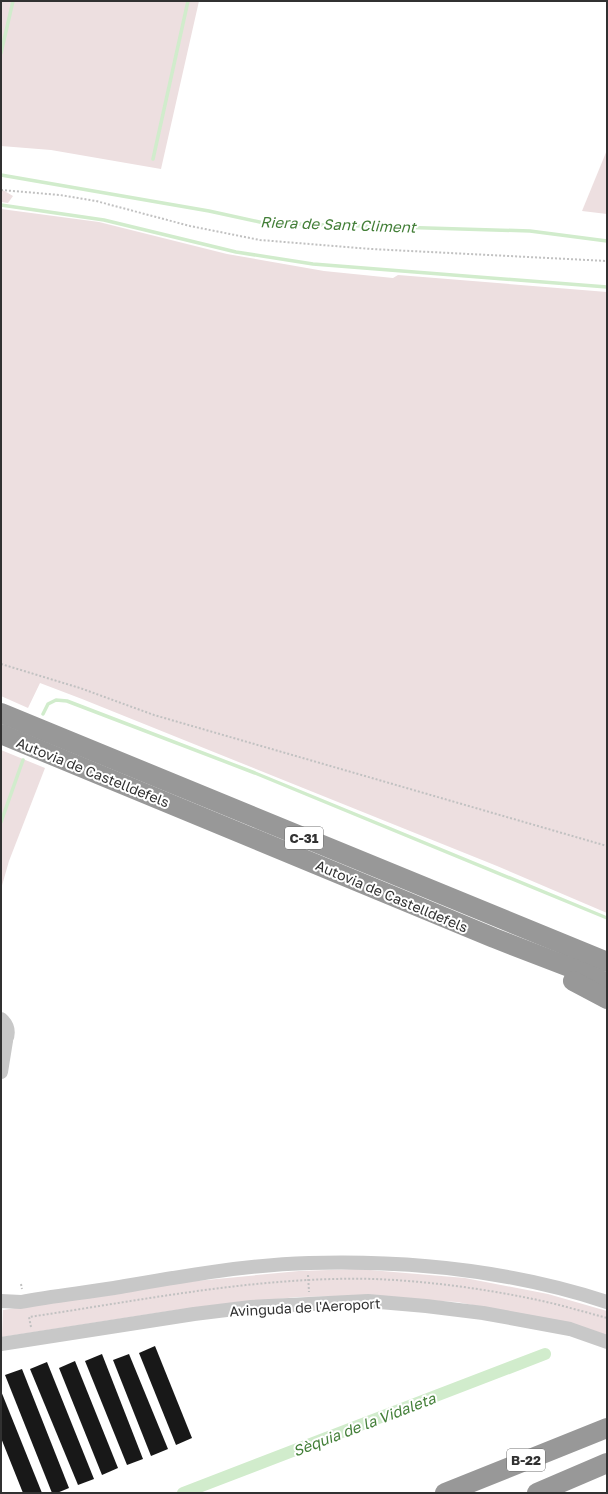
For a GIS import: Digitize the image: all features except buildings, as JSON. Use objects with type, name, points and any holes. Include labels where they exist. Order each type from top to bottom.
[{"type":"highway","name":"Autovia de Castelldefels","points":[[1,713],[607,962]]},
{"type":"highway","name":"Autovia de Castelldefels","points":[[1,734],[494,938],[607,983]]},
{"type":"highway","points":[[494,938],[607,999]]},
{"type":"highway","name":"B-22","points":[[445,1493],[607,1428]]},
{"type":"highway","points":[[565,1482],[607,1463]]},
{"type":"highway","points":[[565,1482],[607,1470]]},
{"type":"highway","name":"B-22","points":[[537,1493],[565,1482]]},
{"type":"street","points":[[1,1019],[8,1028],[8,1034],[3,1043],[1,1072]]},
{"type":"street","points":[[1,1301],[21,1302],[188,1275],[249,1268],[308,1263],[378,1263],[432,1267],[492,1275],[546,1285],[607,1302]]},
{"type":"street","name":"Avinguda de l'Aeroport","points":[[1,1344],[194,1314],[250,1307],[368,1302],[426,1306],[483,1313],[570,1329],[607,1342]]},
{"type":"path","points":[[1,190],[60,195],[96,201],[190,226],[260,240],[371,249],[607,261]]},
{"type":"path","points":[[1,664],[80,688],[162,717],[607,846]]},
{"type":"path","points":[[308,1263],[309,1304]]},
{"type":"shaded area","points":[[1,1],[199,1],[161,169],[51,150],[1,146]]},
{"type":"shaded area","points":[[607,150],[607,214],[582,211]]},
{"type":"shaded area","points":[[1,189],[13,196],[8,203],[1,202]]},
{"type":"shaded area","points":[[1,209],[99,222],[227,254],[324,271],[393,278],[398,275],[607,292],[607,913],[497,866],[40,683],[28,708],[1,696]]},
{"type":"shaded area","points":[[1,750],[45,768],[9,861],[1,889]]},
{"type":"shaded area","points":[[358,1269],[465,1278],[548,1294],[607,1311],[607,1338],[539,1318],[457,1302],[353,1296],[297,1297],[176,1310],[2,1337],[3,1310],[175,1283],[299,1271]]},
{"type":"waterway","points":[[1,53],[13,1]]},
{"type":"waterway","points":[[153,159],[188,1]]},
{"type":"waterway","name":"Riera de Sant Climent","points":[[1,175],[209,211],[264,223],[530,231],[607,241]]},
{"type":"waterway","points":[[1,205],[104,220],[236,252],[313,264],[607,287]]},
{"type":"waterway","points":[[43,714],[48,704],[56,700],[67,701],[255,773],[607,918]]},
{"type":"waterway","points":[[1,822],[23,760]]},
{"type":"waterway","name":"Sèquia de la Vidaleta","points":[[183,1493],[545,1354]]}]
